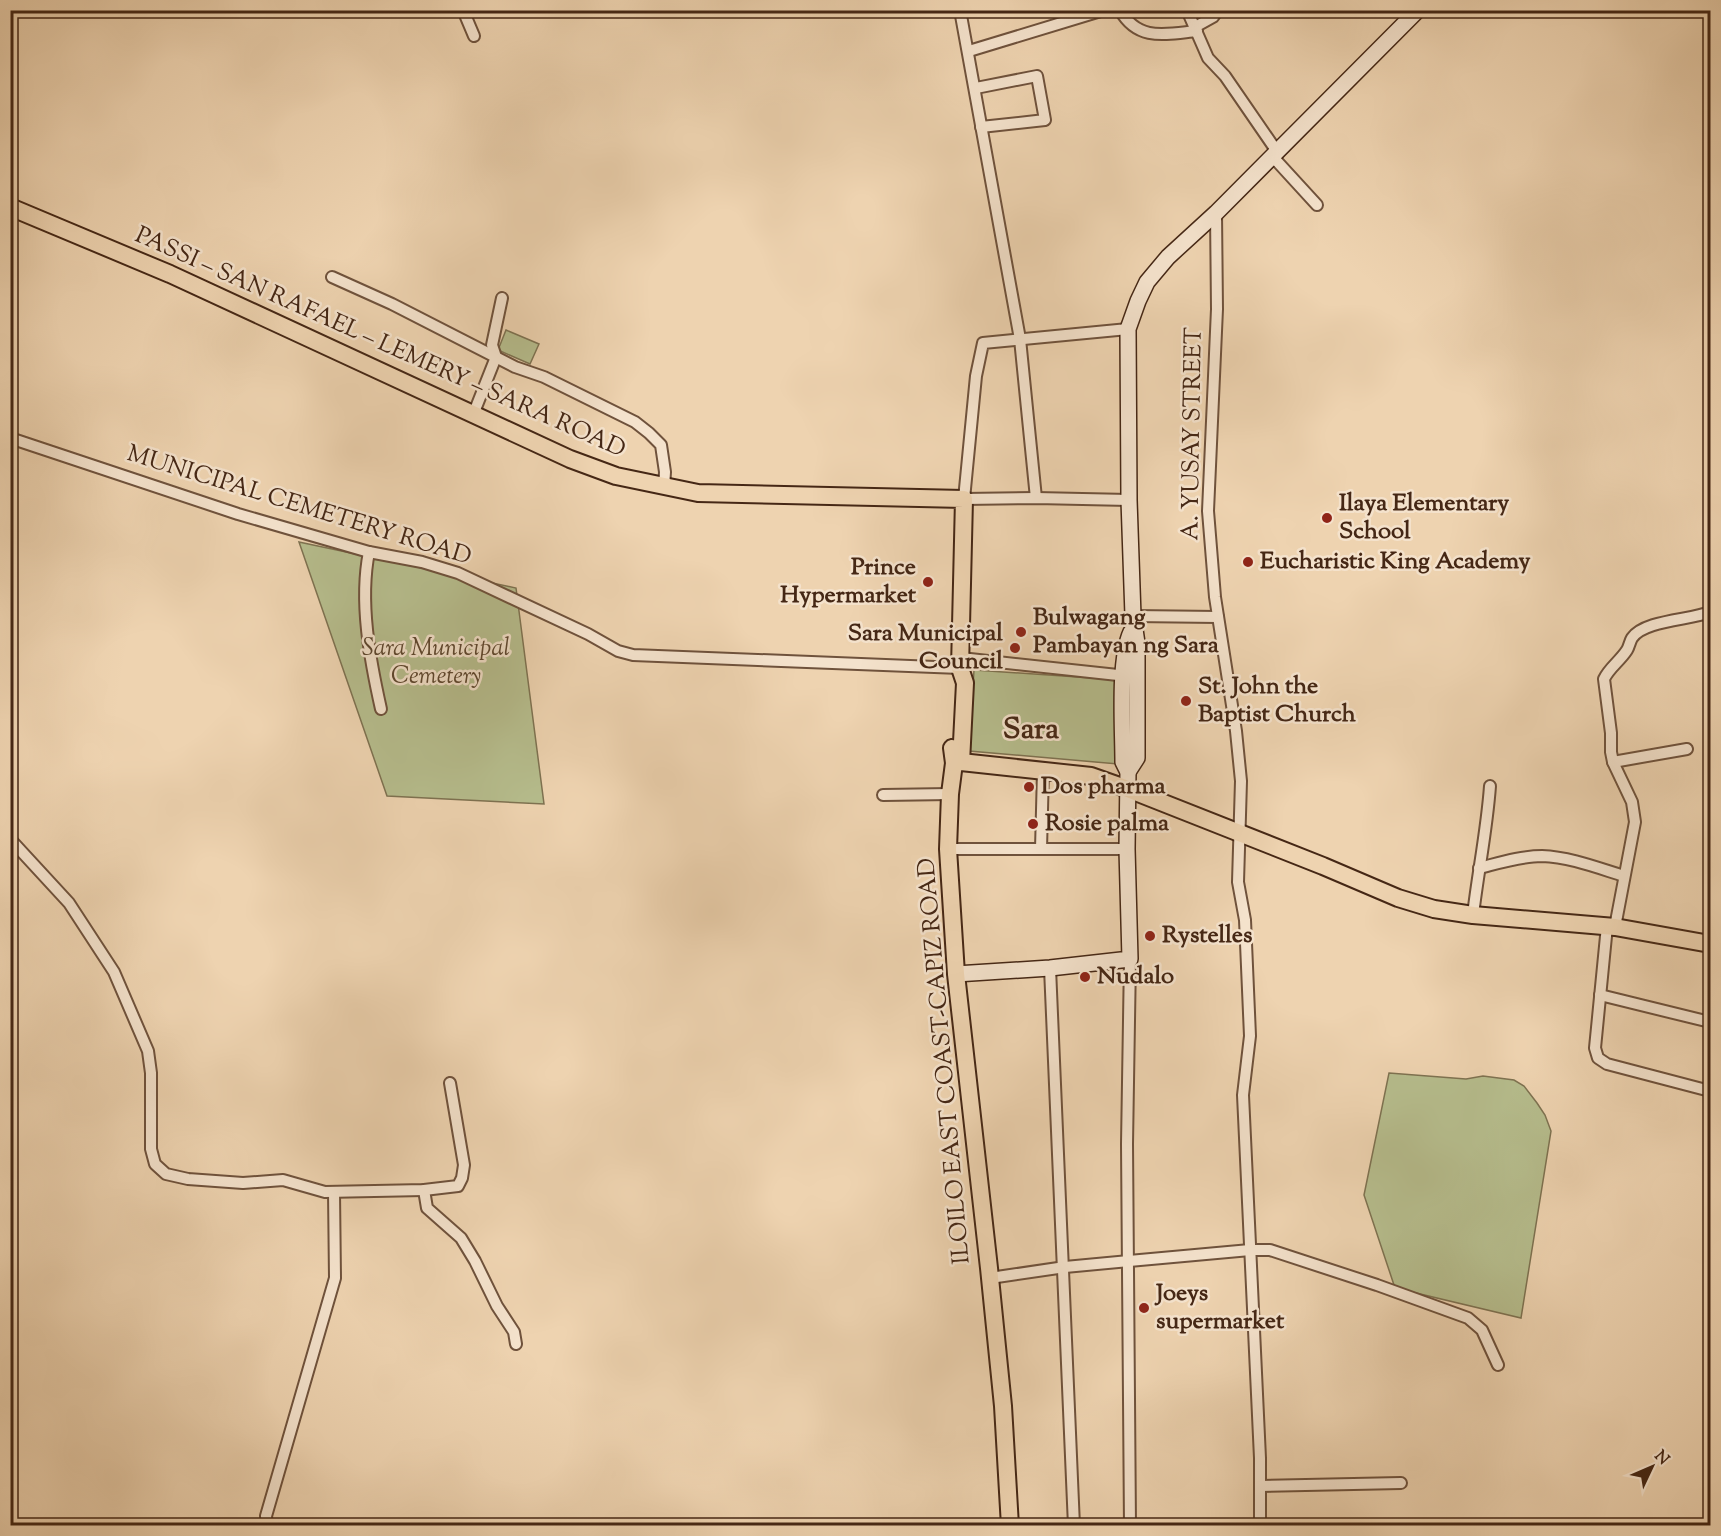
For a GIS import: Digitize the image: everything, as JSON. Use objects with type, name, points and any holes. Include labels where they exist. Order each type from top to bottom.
[{"type":"main road","name":"PASSI – SAN RAFAEL – LEMERY – SARA ROAD","points":[[10,207],[170,274],[570,459],[616,476],[698,493],[964,500]]},
{"type":"main road","points":[[964,500],[960,663],[954,681],[951,747],[958,763],[1128,780],[1240,834],[1398,898],[1434,909],[1473,915],[1611,926],[1710,944]]},
{"type":"main road","name":"ILOILO EAST COAST-CAPIZ ROAD","points":[[958,763],[950,794],[948,849],[956,974],[1003,1406],[1010,1526]]},
{"type":"street","points":[[463,10],[474,36]]},
{"type":"street","points":[[960,10],[1020,339],[1036,498]]},
{"type":"street","points":[[969,51],[1104,10]]},
{"type":"street","points":[[1120,10],[1134,27],[1143,33],[1163,34],[1196,29],[1213,17],[1218,10]]},
{"type":"street","points":[[1187,10],[1208,58],[1225,76],[1275,155],[1317,205]]},
{"type":"street","points":[[1130,1526],[1126,1144],[1130,960],[1128,780],[1123,762],[1130,677],[1127,640],[1133,621],[1129,500],[1128,329],[1137,301],[1155,272],[1275,155],[1418,10]]},
{"type":"street","points":[[976,88],[1037,76],[1045,120],[981,127]]},
{"type":"street","name":"A. YUSAY STREET","points":[[1216,213],[1217,309],[1208,511],[1218,617],[1236,731],[1241,781],[1238,882],[1245,920],[1250,1036],[1243,1095],[1260,1526]]},
{"type":"street","points":[[332,278],[392,304],[515,367],[544,377],[634,422],[661,446],[665,472],[664,487]]},
{"type":"street","points":[[473,415],[496,357],[492,345],[502,298]]},
{"type":"street","points":[[1128,329],[983,343],[980,348],[964,500],[1036,498],[1129,500]]},
{"type":"street","name":"MUNICIPAL CEMETERY ROAD","points":[[10,438],[218,508],[369,552],[422,562],[458,573],[588,634],[618,651],[633,656],[960,663],[1130,677]]},
{"type":"street","points":[[369,552],[366,568],[368,634],[381,709]]},
{"type":"street","points":[[1710,612],[1695,617],[1664,621],[1638,632],[1632,638],[1626,651],[1608,671],[1604,680],[1613,762],[1632,802],[1635,822],[1611,926],[1594,1048],[1598,1058],[1607,1064],[1710,1091]]},
{"type":"street","points":[[1133,621],[1218,617]]},
{"type":"street","points":[[1613,762],[1687,749]]},
{"type":"street","points":[[1041,849],[1043,771]]},
{"type":"street","points":[[1473,915],[1490,786]]},
{"type":"street","points":[[883,795],[950,794]]},
{"type":"street","points":[[10,839],[69,903],[114,972],[148,1051],[151,1073],[151,1149],[155,1164],[166,1174],[188,1179],[243,1183],[283,1180],[325,1192],[424,1190],[458,1186],[464,1165],[450,1083]]},
{"type":"street","points":[[948,849],[1127,849]]},
{"type":"street","points":[[1479,868],[1521,858],[1543,856],[1569,860],[1624,876]]},
{"type":"street","points":[[956,974],[1130,960]]},
{"type":"street","points":[[1050,968],[1065,1267],[1074,1526]]},
{"type":"street","points":[[1600,995],[1710,1022]]},
{"type":"street","points":[[424,1190],[427,1208],[461,1238],[475,1261],[496,1306],[514,1332],[516,1344]]},
{"type":"street","points":[[267,1526],[266,1516],[336,1278],[334,1192]]},
{"type":"street","points":[[990,1278],[1065,1267],[1270,1250],[1468,1318],[1482,1330],[1498,1365]]},
{"type":"street","points":[[1260,1486],[1401,1483]]},
{"type":"green space","points":[[506,330],[539,344],[530,364],[498,350]]},
{"type":"green space","name":"Sara Municipal Cemetery","points":[[299,542],[516,588],[544,804],[387,796]]},
{"type":"green space","points":[[974,670],[1121,680],[1118,764],[969,751]]},
{"type":"green space","points":[[1389,1073],[1466,1079],[1483,1076],[1514,1080],[1524,1086],[1545,1115],[1551,1131],[1521,1318],[1395,1288],[1364,1195]]},
{"type":"place","name":"Ilaya Elementary School","points":[[1327,518]]},
{"type":"place","name":"Eucharistic King Academy","points":[[1248,562]]},
{"type":"place","name":"Prince Hypermarket","points":[[928,582]]},
{"type":"place","name":"Bulwagang Pambayan ng Sara","points":[[1021,632]]},
{"type":"place","name":"Sara Municipal Council","points":[[1015,648]]},
{"type":"place","name":"St. John the Baptist Church","points":[[1186,701]]},
{"type":"place","name":"Dos pharma","points":[[1029,787]]},
{"type":"place","name":"Rosie palma","points":[[1033,824]]},
{"type":"place","name":"Rystelles","points":[[1150,936]]},
{"type":"place","name":"Nudalo","points":[[1085,977]]},
{"type":"place","name":"Joeys supermarket","points":[[1144,1308]]},
{"type":"district","name":"Sara","points":[[1031,730]]}]
